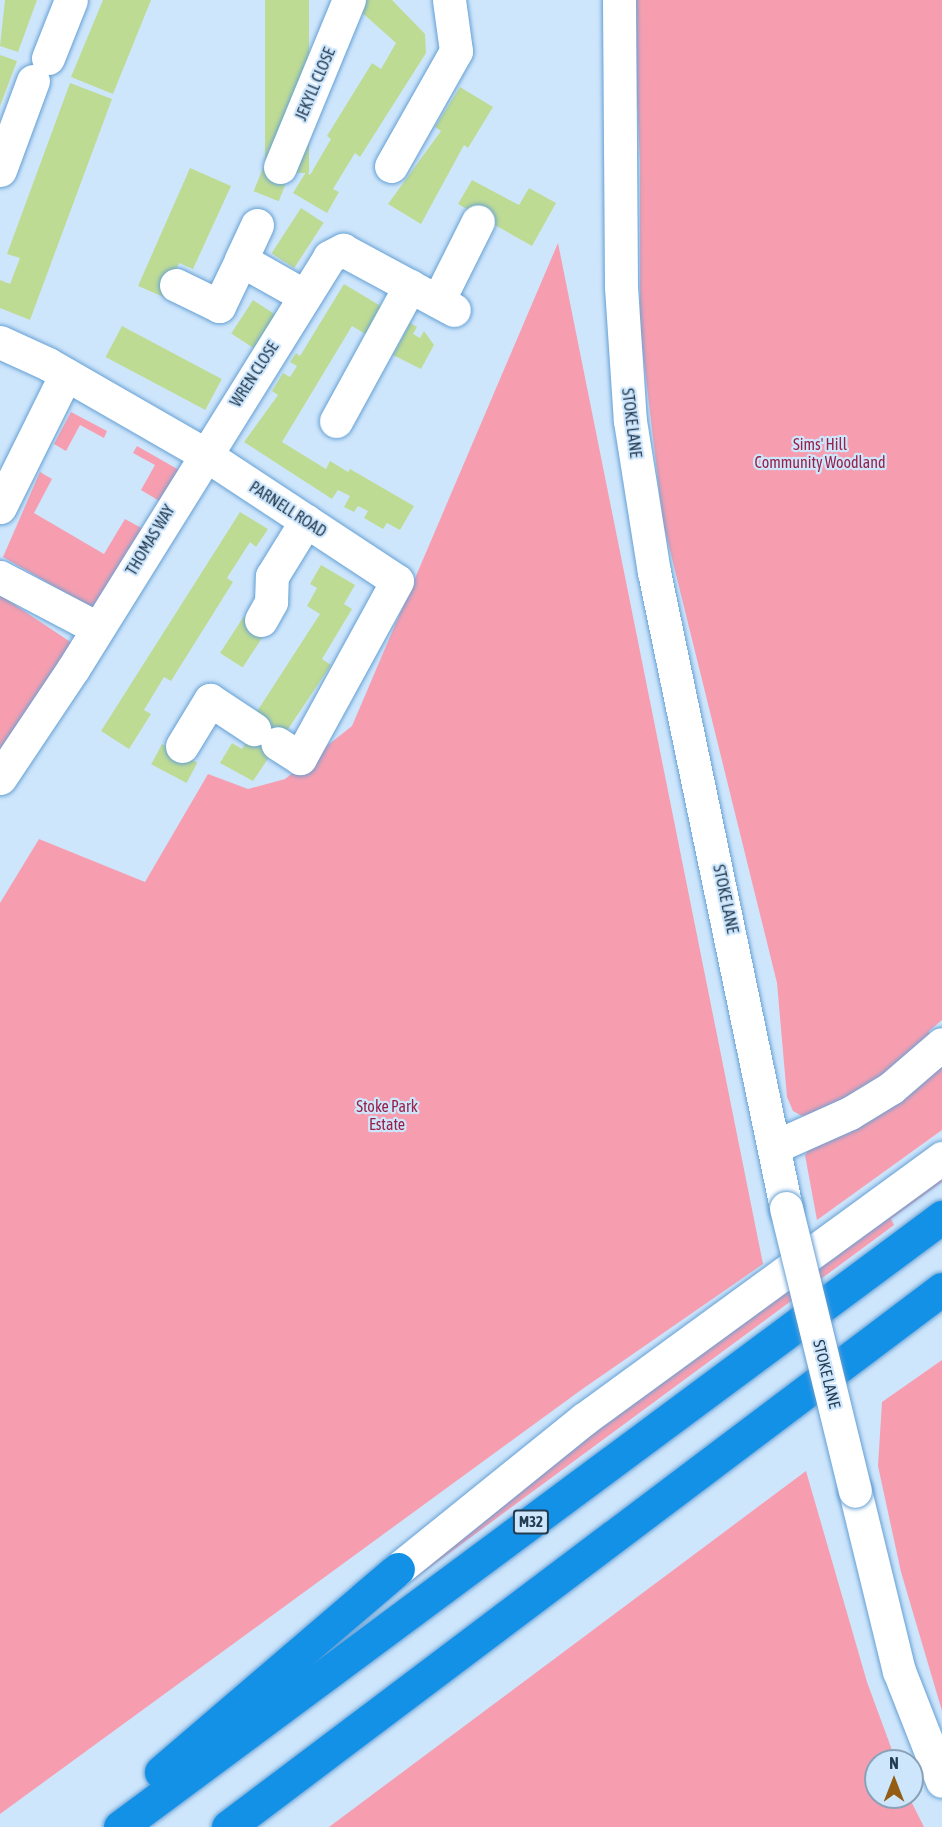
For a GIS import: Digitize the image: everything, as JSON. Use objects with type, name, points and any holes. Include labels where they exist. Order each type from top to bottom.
[{"type":"highway","name":"M32","points":[[120,1827],[942,1217]]},
{"type":"highway","points":[[228,1827],[863,1351],[942,1289]]},
{"type":"highway","points":[[863,1351],[942,1304]]},
{"type":"highway","points":[[99,1827],[398,1569]]},
{"type":"street","points":[[0,171],[40,69],[71,0]]},
{"type":"street","name":"JEKYLL CLOSE","points":[[280,167],[349,0]]},
{"type":"street","name":"STOKE LANE","points":[[619,0],[621,287],[630,422],[654,572],[786,1208],[899,1671],[942,1781]]},
{"type":"street","points":[[391,166],[456,51],[445,2]]},
{"type":"street","name":"WREN CLOSE","points":[[203,453],[329,257],[343,250],[410,286],[448,295],[477,221]]},
{"type":"street","points":[[176,285],[219,306],[257,225]]},
{"type":"street","points":[[241,260],[305,296]]},
{"type":"street","points":[[336,421],[410,286]]},
{"type":"street","name":"PARNELL ROAD","points":[[0,342],[66,374],[203,453],[397,581],[277,743],[210,700],[182,746]]},
{"type":"street","points":[[0,507],[66,374]]},
{"type":"street","name":"THOMAS WAY","points":[[0,778],[73,669],[203,453]]},
{"type":"street","points":[[261,620],[271,602],[272,576],[306,521]]},
{"type":"street","points":[[0,577],[96,628]]},
{"type":"street","points":[[774,1147],[891,1088],[942,1044]]},
{"type":"street","points":[[398,1569],[584,1419],[942,1158]]},
{"type":"green space","name":"Sims' Hill Community Woodland","points":[[633,0],[942,0],[942,1020],[929,1031],[929,1049],[894,1079],[804,1117],[793,1111],[787,1097],[777,983],[663,522],[640,328],[640,163]]},
{"type":"green space","name":"Stoke Park Estate","points":[[558,243],[763,1264],[581,1390],[0,1814],[0,903],[39,839],[145,882],[208,774],[248,789],[285,779],[352,726]]},
{"type":"green space","points":[[71,412],[107,431],[104,438],[80,425],[66,451],[54,444]]},
{"type":"green space","points":[[137,446],[179,470],[161,502],[141,490],[155,465],[133,453]]},
{"type":"green space","points":[[40,472],[52,479],[34,513],[104,554],[125,519],[145,530],[92,608],[3,557]]},
{"type":"green space","points":[[0,595],[72,643],[0,762]]},
{"type":"green space","points":[[942,1061],[942,1130],[817,1220],[805,1155],[812,1146]]},
{"type":"green space","points":[[942,1171],[942,1182],[891,1219],[894,1225],[398,1591],[394,1585],[649,1384]]},
{"type":"green space","points":[[942,1360],[942,1711],[901,1572],[878,1466],[882,1402]]},
{"type":"green space","points":[[806,1471],[867,1682],[892,1749],[864,1749],[864,1809],[915,1809],[924,1827],[329,1827]]},
{"type":"building","points":[[5,0],[37,0],[18,52],[0,46]]},
{"type":"building","points":[[103,0],[151,0],[113,94],[71,77]]},
{"type":"building","points":[[265,0],[309,0],[309,173],[265,173]]},
{"type":"building","points":[[366,0],[392,0],[425,34],[426,53],[360,157],[355,153],[333,189],[339,192],[327,213],[293,193],[306,172],[310,175],[331,139],[327,136],[372,63],[381,69],[396,43],[358,9]]},
{"type":"building","points":[[0,55],[17,61],[0,106]]},
{"type":"building","points":[[70,83],[112,99],[30,320],[0,308],[0,280],[10,284],[20,258],[7,254]]},
{"type":"building","points":[[460,87],[493,107],[468,148],[464,145],[421,224],[388,204],[441,131],[435,127]]},
{"type":"building","points":[[190,168],[231,186],[193,269],[179,263],[164,297],[138,286]]},
{"type":"building","points":[[263,168],[288,178],[279,201],[254,191]]},
{"type":"building","points":[[472,180],[519,205],[529,188],[556,203],[532,246],[458,204]]},
{"type":"building","points":[[301,208],[324,223],[294,268],[272,253]]},
{"type":"building","points":[[344,284],[389,311],[372,338],[352,326],[282,442],[326,469],[330,461],[348,472],[350,469],[414,506],[400,530],[387,523],[383,529],[364,518],[368,511],[358,506],[354,512],[344,507],[350,496],[338,490],[332,499],[244,442],[278,395],[272,391],[283,373],[290,377],[297,366],[290,362],[296,353],[300,356]]},
{"type":"building","points":[[253,300],[276,315],[254,348],[231,334]]},
{"type":"building","points":[[410,323],[417,327],[413,334],[420,338],[424,331],[434,345],[421,369],[393,355]]},
{"type":"building","points":[[122,326],[222,379],[205,410],[106,357]]},
{"type":"building","points":[[240,512],[268,529],[256,547],[250,542],[227,578],[233,582],[171,681],[164,677],[144,710],[151,714],[129,749],[101,731]]},
{"type":"building","points":[[321,565],[355,585],[344,604],[352,609],[322,659],[331,665],[253,781],[220,763],[232,743],[242,749],[254,729],[256,713],[320,614],[307,606],[317,588],[310,584]]},
{"type":"building","points":[[244,616],[267,631],[243,668],[220,653]]},
{"type":"building","points":[[162,744],[197,763],[187,783],[151,764]]}]
